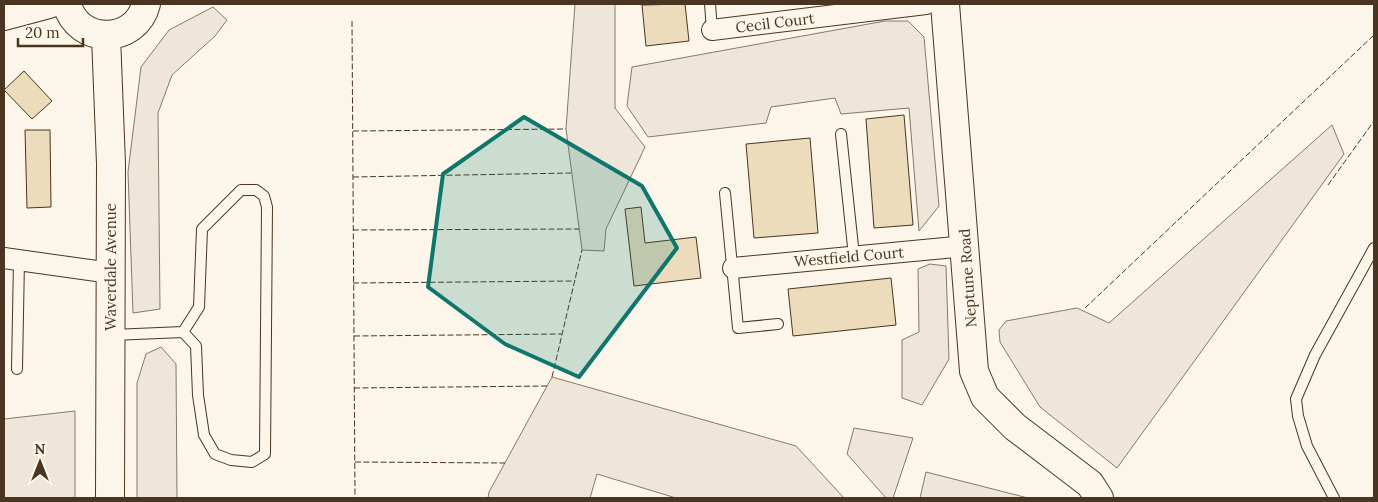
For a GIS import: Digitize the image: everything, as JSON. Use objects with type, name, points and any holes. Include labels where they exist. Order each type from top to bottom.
[{"type":"main road","points":[[4,16],[49,4]]},
{"type":"main road","points":[[68,4],[75,21],[84,29],[94,34],[106,36],[119,34],[131,28],[140,18],[146,4]]},
{"type":"main road","name":"Neptune Road","points":[[945,4],[966,246],[974,371],[986,396],[1014,426],[1090,484],[1100,498]]},
{"type":"main road","name":"Waverdale Avenue","points":[[106,36],[111,164],[110,498]]},
{"type":"street","name":"Cecil Court","points":[[712,30],[833,10],[926,4]]},
{"type":"street","name":"Westfield Court","points":[[733,268],[966,246]]},
{"type":"street","points":[[11,259],[111,273]]},
{"type":"lane","points":[[710,4],[712,30]]},
{"type":"lane","points":[[841,134],[854,256]]},
{"type":"lane","points":[[111,335],[183,332],[196,346],[198,395],[204,435],[215,454],[231,460],[252,462],[265,454],[267,207],[264,196],[256,190],[241,190],[202,229],[199,307],[183,332]]},
{"type":"lane","points":[[725,193],[738,328],[778,324]]},
{"type":"lane","points":[[1334,498],[1308,446],[1298,416],[1296,399],[1315,355],[1374,248]]},
{"type":"lane","points":[[11,259],[17,369]]},
{"type":"highlighted area","points":[[524,117],[642,186],[677,248],[579,377],[505,344],[428,287],[443,174]]},
{"type":"shaded area","points":[[575,4],[615,4],[615,108],[645,147],[606,229],[604,251],[582,250],[566,129]]},
{"type":"shaded area","points":[[213,7],[227,20],[215,36],[172,75],[158,113],[160,309],[133,313],[128,172],[141,67],[169,30]]},
{"type":"shaded area","points":[[885,21],[908,21],[924,37],[939,206],[919,231],[909,108],[841,114],[835,98],[771,107],[766,123],[648,137],[627,106],[632,67]]},
{"type":"shaded area","points":[[1332,125],[1344,154],[1117,468],[1040,407],[1000,342],[999,330],[1006,321],[1077,308],[1109,323]]},
{"type":"shaded area","points":[[930,264],[946,266],[949,359],[922,405],[902,398],[902,340],[919,332],[918,269]]},
{"type":"shaded area","points":[[161,347],[176,364],[177,498],[137,498],[137,383],[146,354]]},
{"type":"shaded area","points":[[552,377],[796,446],[844,498],[676,498],[597,474],[590,498],[488,498],[489,492]]},
{"type":"shaded area","points":[[75,411],[75,498],[4,498],[4,419]]},
{"type":"shaded area","points":[[854,428],[913,438],[893,498],[886,498],[847,454]]},
{"type":"shaded area","points":[[926,472],[1028,498],[920,498]]},
{"type":"building","points":[[685,4],[689,41],[646,46],[642,5]]},
{"type":"building","points":[[24,71],[52,101],[32,119],[4,90]]},
{"type":"building","points":[[904,115],[913,225],[874,228],[866,119]]},
{"type":"building","points":[[25,130],[50,130],[51,207],[27,208]]},
{"type":"building","points":[[810,138],[818,233],[754,238],[746,144]]},
{"type":"building","points":[[641,207],[645,243],[696,237],[701,278],[634,286],[625,209]]},
{"type":"building","points":[[891,278],[896,325],[793,336],[788,289]]},
{"type":"fence","points":[[352,21],[355,498]]},
{"type":"fence","points":[[1085,308],[1374,35]]},
{"type":"fence","points":[[1328,185],[1374,121]]},
{"type":"fence","points":[[353,131],[566,129]]},
{"type":"fence","points":[[353,177],[571,173]]},
{"type":"fence","points":[[353,230],[579,229]]},
{"type":"fence","points":[[552,377],[582,250]]},
{"type":"fence","points":[[353,283],[575,281]]},
{"type":"fence","points":[[354,336],[562,334]]},
{"type":"fence","points":[[354,388],[547,386]]},
{"type":"fence","points":[[355,462],[505,463]]}]
